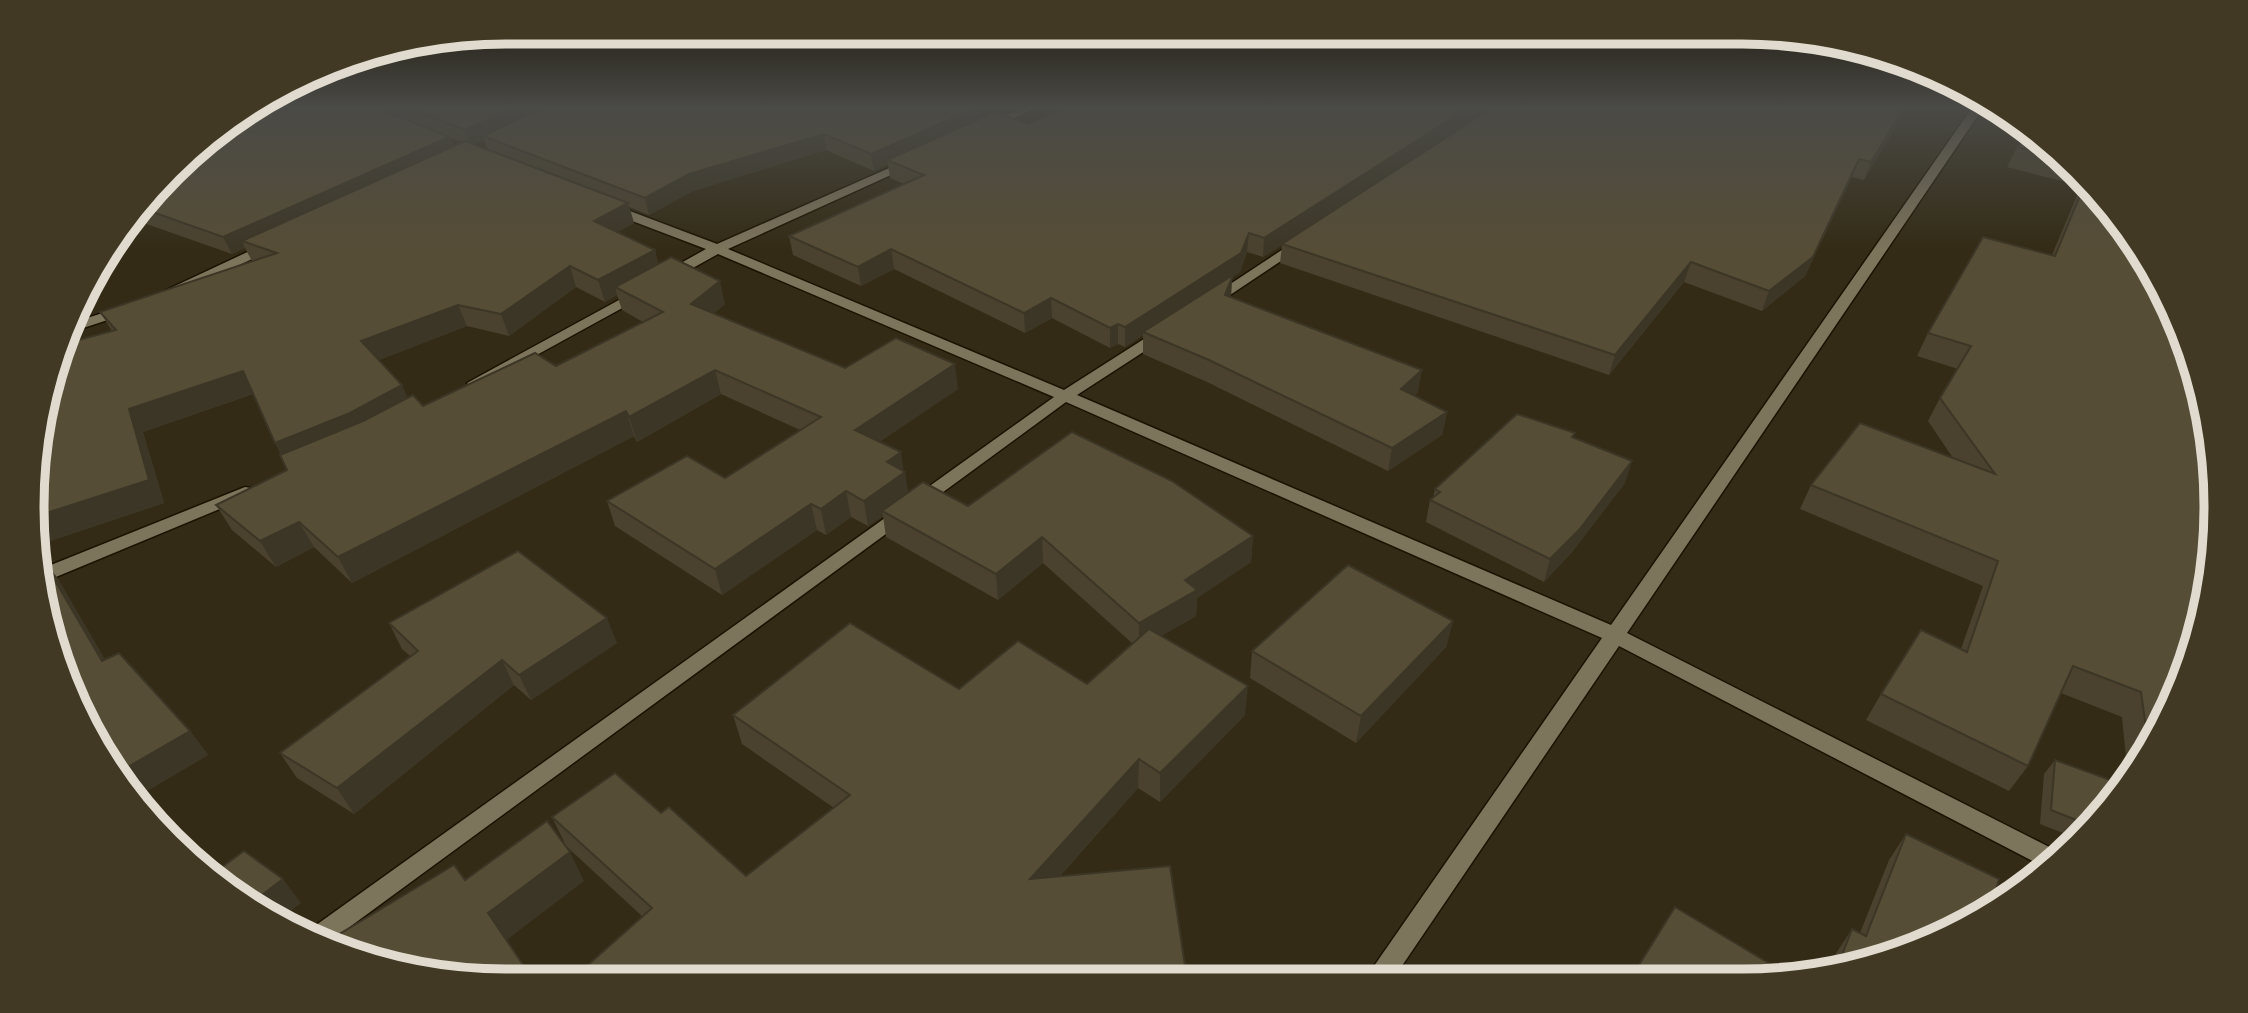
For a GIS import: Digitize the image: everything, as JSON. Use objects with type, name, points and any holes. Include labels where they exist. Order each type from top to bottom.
[{"type":"street","points":[[1385,969],[1945,155]]},
{"type":"street","points":[[465,388],[717,249],[917,159]]},
{"type":"street","points":[[600,204],[717,249],[1065,396],[1614,635],[2044,856]]},
{"type":"street","points":[[324,932],[1065,396],[1320,230]]},
{"type":"street","points":[[81,325],[144,303],[286,238]]},
{"type":"street","points":[[49,573],[254,489]]},
{"type":"building","points":[[205,155],[408,155],[223,237],[150,211],[179,179]]},
{"type":"building","points":[[433,155],[503,155],[628,203],[594,221],[655,250],[598,280],[570,266],[501,314],[458,305],[361,341],[402,385],[350,413],[275,443],[243,371],[129,409],[149,480],[44,514],[45,476],[53,416],[74,341],[116,330],[100,312],[277,253],[242,241]]},
{"type":"building","points":[[533,155],[752,155],[689,174],[645,198]]},
{"type":"building","points":[[898,155],[1394,155],[1264,238],[1249,233],[1241,253],[1125,327],[1118,324],[1110,328],[1051,298],[1024,313],[891,249],[858,267],[789,236],[924,175],[887,160]]},
{"type":"building","points":[[1419,155],[1875,155],[1871,162],[1859,159],[1813,257],[1769,291],[1691,262],[1615,355],[1282,244]]},
{"type":"building","points":[[2081,192],[2126,249],[2157,302],[2180,358],[2195,416],[2203,476],[2203,537],[2195,597],[2180,655],[2146,730],[2141,692],[2073,666],[2028,766],[1881,694],[1921,630],[1967,652],[1998,561],[1811,485],[1860,423],[1995,474],[1940,398],[1971,346],[1928,333],[1983,237],[2055,256]]},
{"type":"building","points":[[671,257],[720,281],[691,304],[845,368],[896,338],[955,364],[855,430],[901,452],[887,462],[905,472],[864,501],[846,491],[821,509],[811,504],[715,569],[607,501],[687,456],[725,478],[821,417],[715,370],[629,417],[626,411],[338,557],[299,522],[260,541],[216,505],[287,470],[280,455],[363,421],[413,395],[423,406],[535,353],[556,366],[663,312],[615,287]]},
{"type":"building","points":[[1233,275],[1225,295],[1422,370],[1401,389],[1447,412],[1392,448],[1209,360],[1143,332]]},
{"type":"building","points":[[1517,414],[1575,433],[1572,437],[1632,461],[1579,530],[1550,559],[1430,500],[1440,492],[1435,489]]},
{"type":"building","points":[[1072,432],[1172,481],[1253,536],[1185,580],[1197,590],[1139,623],[1042,537],[996,574],[882,511],[923,482],[968,506]]},
{"type":"building","points":[[518,551],[607,618],[519,675],[502,660],[337,788],[280,753],[418,651],[389,623]]},
{"type":"building","points":[[1348,565],[1453,621],[1361,716],[1252,651]]},
{"type":"building","points":[[48,569],[102,661],[119,653],[190,731],[125,769],[91,711],[79,684],[60,626]]},
{"type":"building","points":[[850,623],[959,689],[1018,641],[1087,684],[1149,629],[1248,686],[1160,773],[1139,759],[1030,879],[1170,866],[1185,969],[583,969],[652,908],[552,817],[615,773],[661,813],[669,807],[746,876],[850,795],[733,715]]},
{"type":"building","points":[[2055,760],[2114,781],[2080,822],[2051,810]]},
{"type":"building","points":[[547,821],[570,852],[488,913],[526,969],[476,968],[416,960],[335,936],[454,865],[465,880]]},
{"type":"building","points":[[1906,834],[1999,879],[1995,893],[1946,922],[1890,945],[1841,958],[1852,929],[1866,936]]},
{"type":"building","points":[[244,851],[283,879],[259,897],[219,869]]},
{"type":"building","points":[[1675,907],[1776,968],[1742,969],[1637,969]]}]
